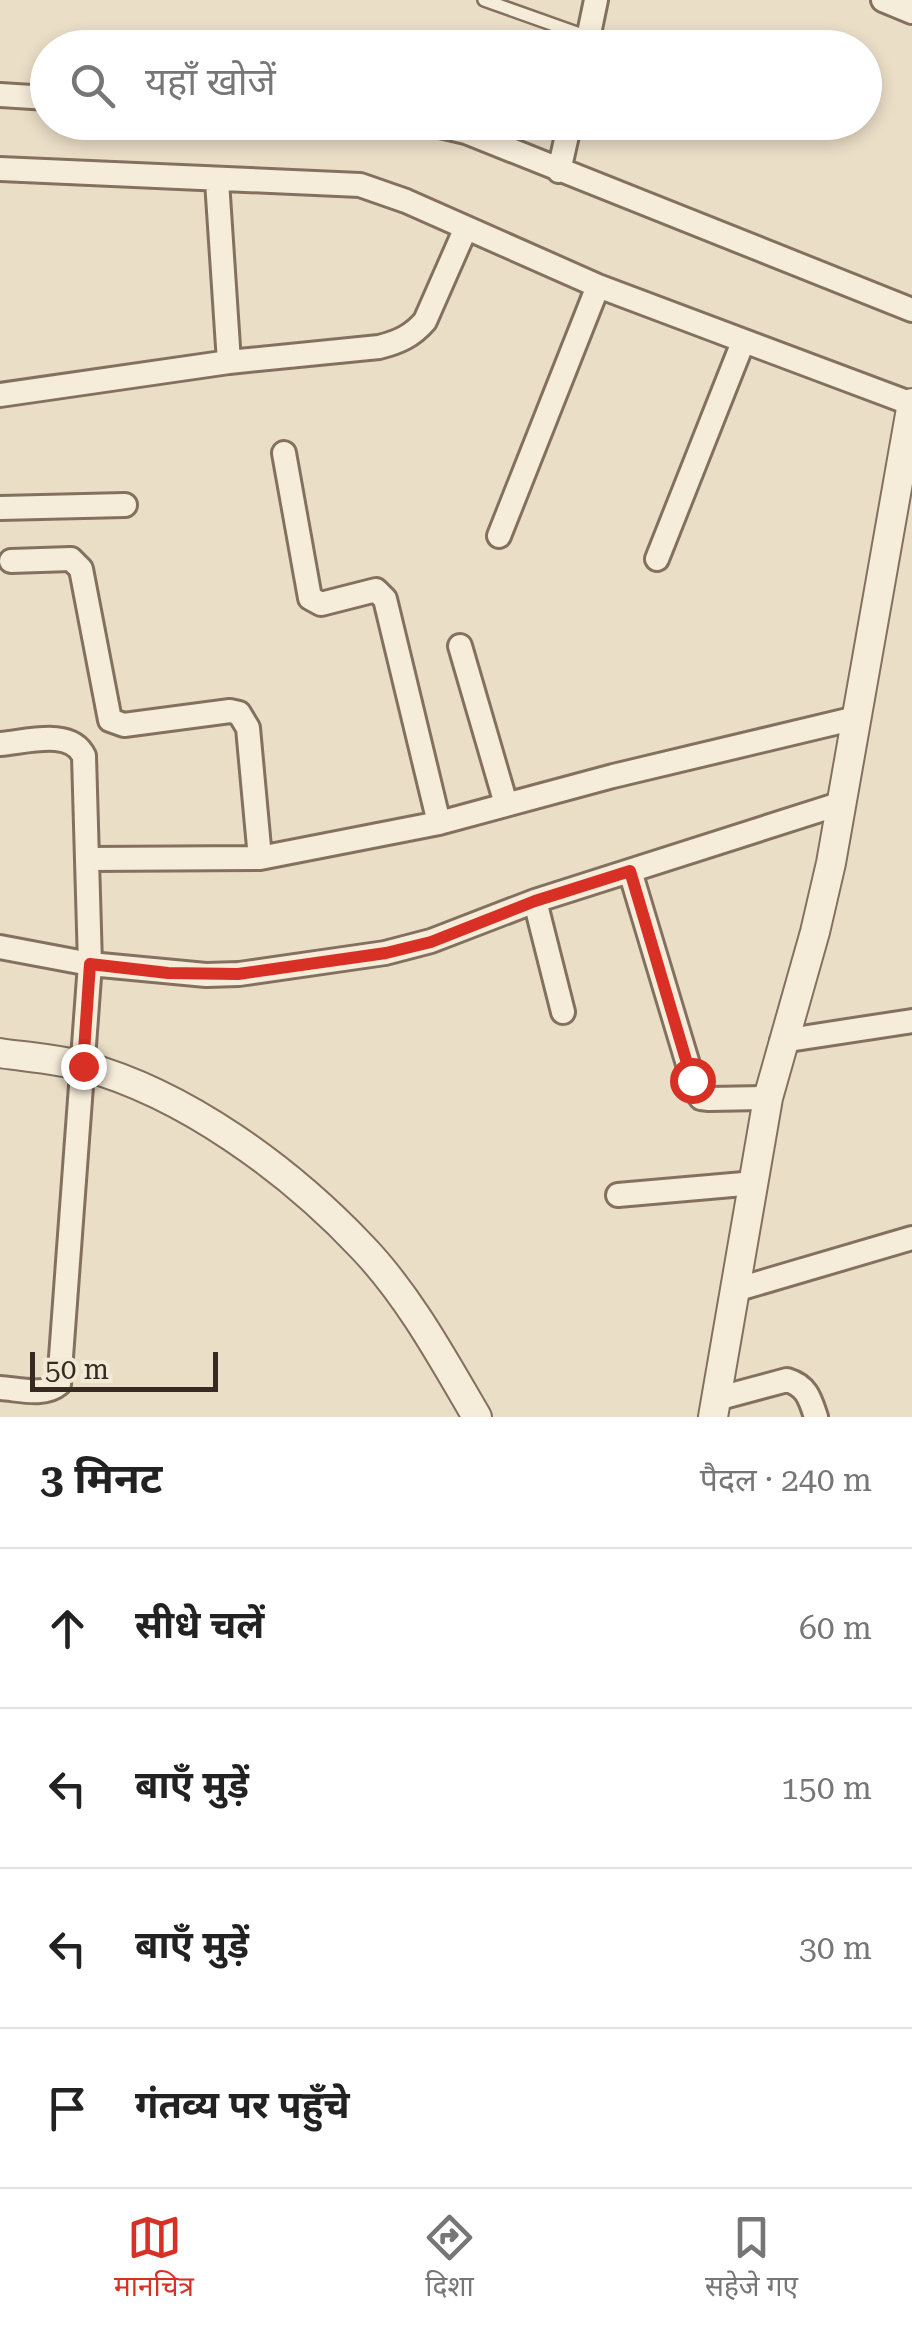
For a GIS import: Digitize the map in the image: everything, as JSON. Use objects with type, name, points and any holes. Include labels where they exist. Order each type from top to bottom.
[{"type":"street","points":[[590,30],[596,0]]},
{"type":"street","points":[[883,0],[912,12]]},
{"type":"street","points":[[0,96],[30,97]]},
{"type":"street","points":[[485,140],[912,310]]},
{"type":"street","points":[[559,171],[566,140]]},
{"type":"street","points":[[0,169],[360,185],[406,201],[464,230],[598,286],[912,403],[815,932],[768,1098],[715,1408]]},
{"type":"street","points":[[217,180],[229,362]]},
{"type":"street","points":[[0,394],[229,362],[379,347],[414,333],[425,321],[464,230]]},
{"type":"street","points":[[499,536],[598,286]]},
{"type":"street","points":[[656,559],[742,342]]},
{"type":"street","points":[[284,453],[310,598],[321,604],[376,590],[385,600],[439,823]]},
{"type":"street","points":[[0,508],[125,506]]},
{"type":"street","points":[[11,562],[72,559],[81,570],[110,720],[124,725],[230,711],[240,713],[248,728],[260,858]]},
{"type":"street","points":[[460,646],[506,804]]},
{"type":"street","points":[[88,858],[260,858],[439,823],[856,718]]},
{"type":"street","points":[[0,744],[66,739],[80,746],[84,756],[90,964],[59,1384],[42,1391],[0,1388]]},
{"type":"street","points":[[0,947],[90,964],[168,973],[238,974],[386,953],[431,942],[535,901],[839,804]]},
{"type":"street","points":[[630,871],[696,1091],[701,1098],[709,1099],[768,1098]]},
{"type":"street","points":[[535,901],[562,1012]]},
{"type":"street","points":[[782,1041],[912,1021]]},
{"type":"street","points":[[0,1052],[83,1066],[150,1091],[212,1124],[274,1168],[363,1247],[418,1318],[477,1417]]},
{"type":"street","points":[[618,1195],[755,1184]]},
{"type":"street","points":[[735,1290],[912,1238]]},
{"type":"street","points":[[715,1408],[787,1380],[808,1394],[816,1417]]},
{"type":"lane","points":[[484,0],[558,30]]},
{"type":"route","points":[[83,1066],[90,964],[168,973],[238,974],[386,953],[431,942],[535,901],[630,871],[692,1080]]}]
